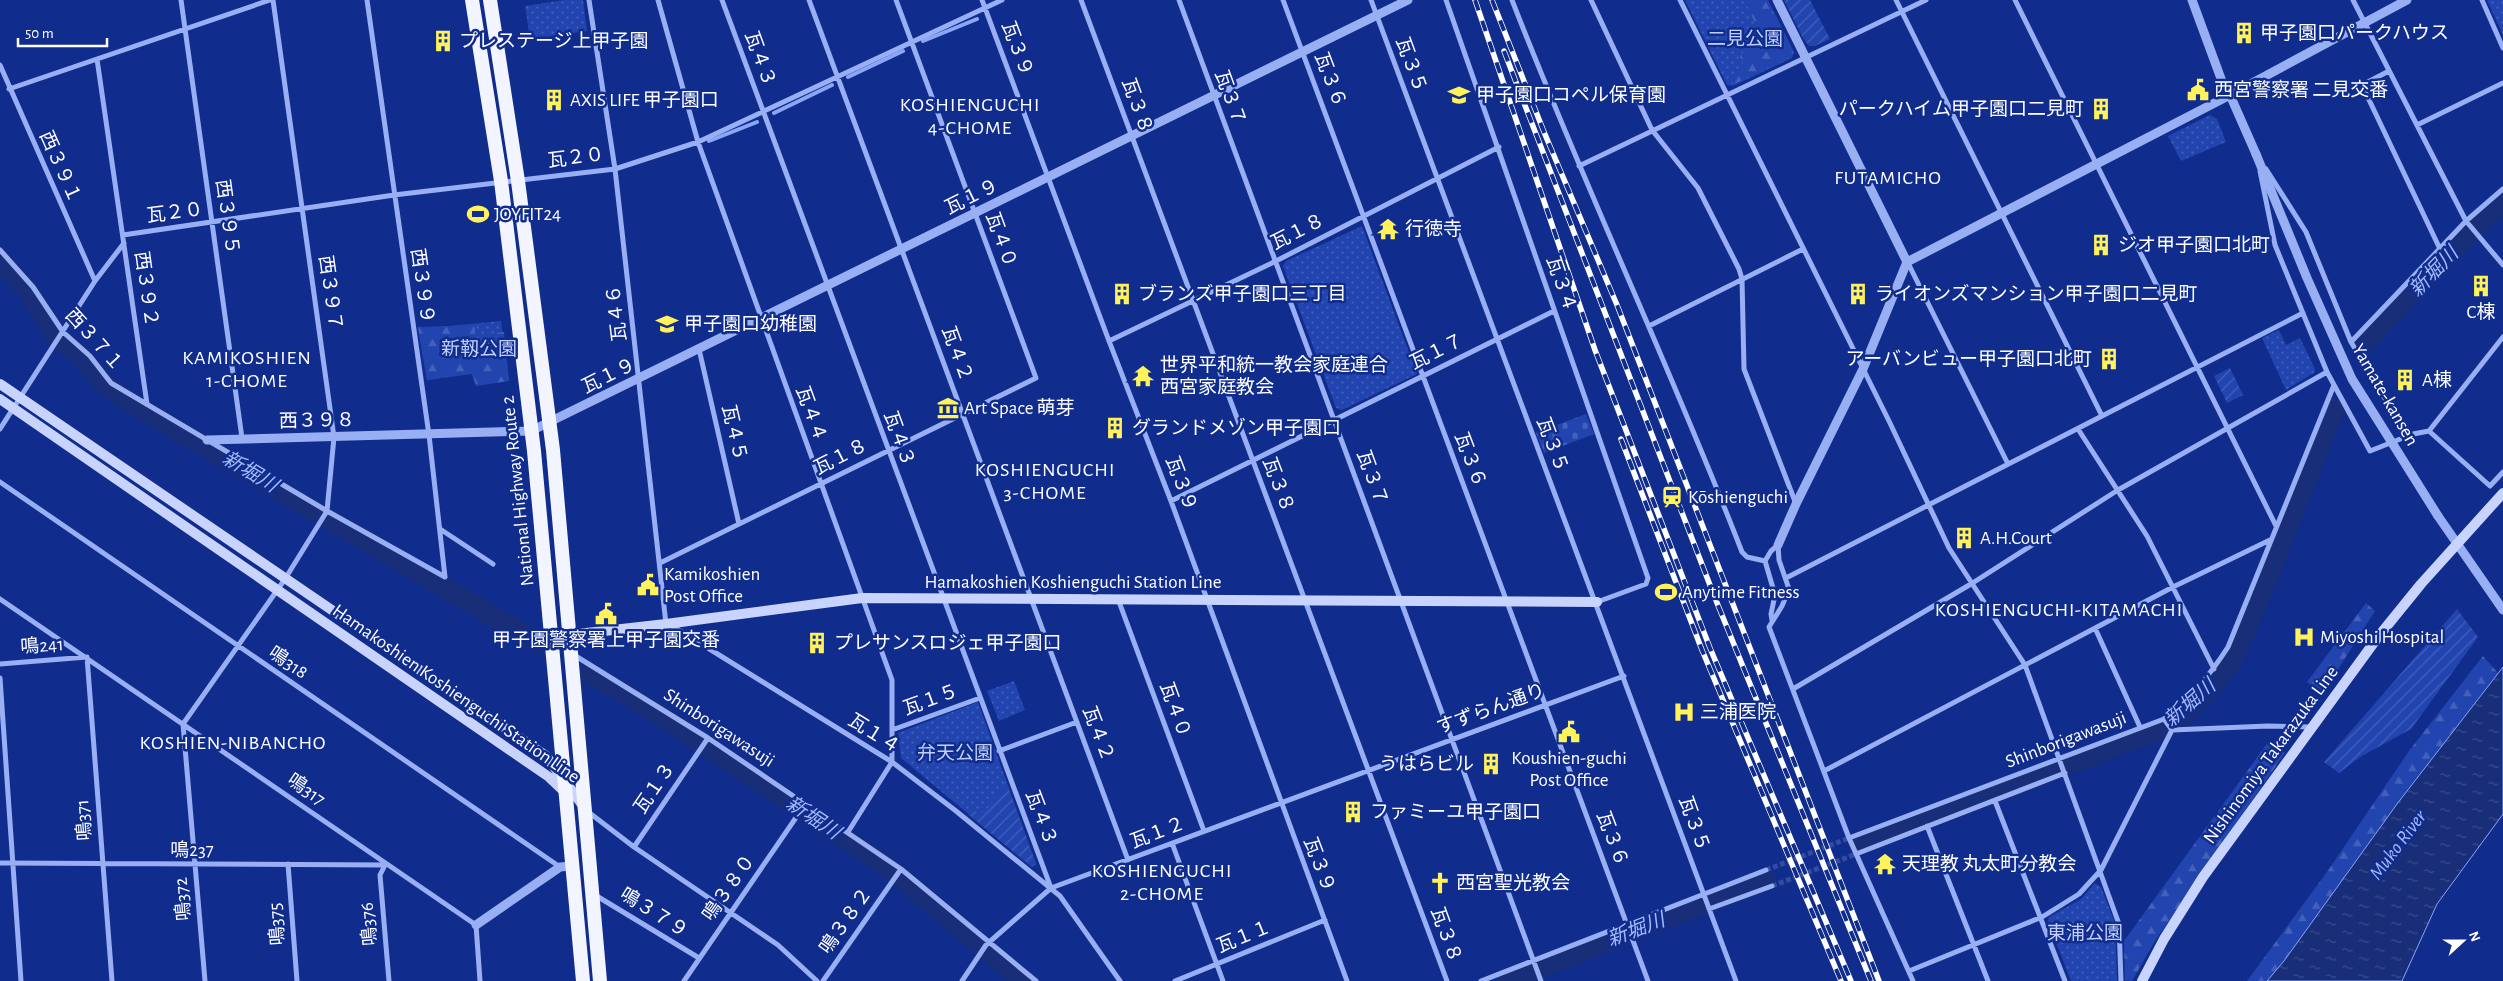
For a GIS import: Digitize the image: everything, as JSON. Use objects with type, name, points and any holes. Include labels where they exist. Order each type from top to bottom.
[{"type":"highway","name":"National Highway Route 2","points":[[472,0],[501,181],[531,431],[566,788],[566,866],[583,981]]},
{"type":"highway","name":"National Highway Route 2","points":[[490,0],[518,181],[550,422],[587,810],[600,981]]},
{"type":"main road","name":"Hamakoshien Koshienguchi Station Line","points":[[0,384],[546,756],[566,788],[587,810]]},
{"type":"main road","name":"Hamakoshien Koshienguchi Station Line","points":[[0,399],[566,788]]},
{"type":"main road","name":"Nishinomiya Takarazuka Line","points":[[2142,981],[2164,939],[2203,878],[2311,727],[2378,637],[2457,543],[2503,493]]},
{"type":"main road","name":"Hamakoshien Koshienguchi Station Line","points":[[551,637],[667,624],[862,598],[1597,602]]},
{"type":"street","name":"西３９５","points":[[181,0],[242,438]]},
{"type":"street","points":[[9,90],[271,0]]},
{"type":"street","name":"西３９７","points":[[183,724],[285,579],[327,511],[334,437],[303,210],[271,0]]},
{"type":"street","name":"西３９９","points":[[367,0],[428,435],[445,577]]},
{"type":"street","name":"瓦４６","points":[[589,0],[615,169],[667,624]]},
{"type":"street","name":"瓦４４","points":[[658,0],[698,142],[892,680],[892,762]]},
{"type":"street","name":"瓦４３","points":[[722,0],[829,286],[887,450],[1051,888]]},
{"type":"street","name":"瓦４２","points":[[809,0],[1128,860]]},
{"type":"street","name":"瓦４０","points":[[896,0],[1036,378]]},
{"type":"street","name":"瓦３９","points":[[982,0],[1109,341],[1172,501],[1206,601],[1346,981]]},
{"type":"street","name":"瓦２０","points":[[123,235],[303,210],[394,195],[615,169],[698,142],[1002,0]]},
{"type":"street","name":"瓦３８","points":[[1082,0],[1447,981]]},
{"type":"street","name":"瓦３７","points":[[1179,0],[1541,981]]},
{"type":"street","name":"瓦３６","points":[[1284,0],[1648,981]]},
{"type":"street","name":"瓦３５","points":[[1371,0],[1436,180],[1597,602],[1709,908]]},
{"type":"street","name":"瓦１９","points":[[531,431],[903,250],[1408,0]]},
{"type":"street","name":"瓦３４","points":[[1446,0],[1499,147],[1554,311],[1648,578],[1646,584],[1597,602]]},
{"type":"street","points":[[1512,0],[1578,166],[1649,326],[1742,552],[1747,557],[1765,561]]},
{"type":"street","points":[[1591,0],[1652,130],[1698,188],[1742,279],[1744,369],[1796,504]]},
{"type":"street","points":[[1680,0],[1863,369],[1949,548],[2025,664],[2119,924],[2121,981]]},
{"type":"street","points":[[1777,0],[2008,464]]},
{"type":"street","points":[[1896,0],[2003,212],[2102,416]]},
{"type":"street","points":[[1578,166],[1926,0]]},
{"type":"street","points":[[2015,0],[2276,526]]},
{"type":"street","points":[[2192,0],[2223,84],[2230,95]]},
{"type":"street","points":[[2353,0],[2468,223],[2503,265]]},
{"type":"street","points":[[1765,561],[1774,548],[1863,369],[1907,262],[2230,95],[2407,0]]},
{"type":"street","points":[[2482,0],[2503,48]]},
{"type":"street","name":"西３９２","points":[[97,59],[147,404]]},
{"type":"street","name":"西３９１","points":[[0,65],[9,90],[95,281]]},
{"type":"street","points":[[2389,71],[2362,85],[2440,249]]},
{"type":"street","points":[[2417,126],[2503,83]]},
{"type":"street","name":"Yamate-kansen","points":[[2230,95],[2352,379],[2438,516],[2503,610]]},
{"type":"street","name":"瓦１８","points":[[1109,341],[1276,261],[1499,147]]},
{"type":"street","points":[[2256,154],[2275,245],[2327,372],[2370,451],[2429,431],[2503,336]]},
{"type":"street","points":[[2256,154],[2306,232],[2351,342],[2408,437]]},
{"type":"street","points":[[2351,342],[2440,249],[2503,189]]},
{"type":"street","name":"瓦２０","points":[[0,430],[95,281],[124,243]]},
{"type":"street","points":[[1649,326],[1803,249]]},
{"type":"street","name":"西３７１","points":[[0,250],[33,287],[62,334],[90,356],[111,383],[327,511],[445,577]]},
{"type":"street","name":"瓦１７","points":[[1172,501],[1554,311]]},
{"type":"street","points":[[1786,578],[2303,313]]},
{"type":"street","name":"瓦４５","points":[[699,350],[739,524]]},
{"type":"street","points":[[1793,689],[1971,584],[2118,490],[2327,372]]},
{"type":"street","name":"瓦１８","points":[[660,563],[1036,378]]},
{"type":"street","name":"Shinborigawasuji","points":[[1849,838],[2061,761],[2140,727],[2164,719],[2192,695],[2214,669],[2228,647],[2334,385]]},
{"type":"street","points":[[2078,428],[2147,536],[2214,669]]},
{"type":"street","name":"西３９８","points":[[207,440],[531,431]]},
{"type":"street","points":[[2429,431],[2490,486],[2503,472]]},
{"type":"street","name":"鳴318","points":[[0,482],[237,646],[566,866]]},
{"type":"street","points":[[440,529],[493,564]]},
{"type":"street","points":[[1824,771],[2173,587],[2270,540]]},
{"type":"street","points":[[1774,548],[1789,589],[1782,606],[1769,627],[1849,838],[1914,981]]},
{"type":"street","points":[[1765,561],[1775,595],[1771,614],[1772,620]]},
{"type":"street","name":"鳴317","points":[[0,598],[476,926]]},
{"type":"street","name":"瓦４０","points":[[1118,599],[1204,831]]},
{"type":"street","name":"瓦１４","points":[[667,624],[892,762],[1051,888]]},
{"type":"street","points":[[2095,628],[2140,727]]},
{"type":"street","name":"Shinborigawasuji","points":[[571,654],[803,807],[848,832],[1036,981]]},
{"type":"street","name":"鳴241","points":[[0,664],[87,657]]},
{"type":"street","name":"鳴371","points":[[87,657],[112,981]]},
{"type":"street","name":"すずらん通り","points":[[1369,771],[1624,676]]},
{"type":"street","points":[[0,678],[21,981]]},
{"type":"street","name":"瓦１５","points":[[892,730],[980,698]]},
{"type":"street","points":[[2164,719],[2172,730]]},
{"type":"street","points":[[999,751],[1077,722]]},
{"type":"street","name":"鳴372","points":[[183,724],[205,981]]},
{"type":"street","points":[[2172,730],[2268,726],[2311,727]]},
{"type":"street","points":[[1909,971],[2042,917],[2079,894],[2101,870],[2172,730]]},
{"type":"street","name":"瓦１３","points":[[634,848],[705,742]]},
{"type":"street","points":[[848,832],[892,762]]},
{"type":"street","name":"瓦１２","points":[[962,981],[987,943],[1051,888],[1369,771]]},
{"type":"street","points":[[1856,854],[1995,801],[2064,771]]},
{"type":"street","points":[[1995,801],[2042,917],[2065,981]]},
{"type":"street","name":"鳴３８０","points":[[684,981],[803,807]]},
{"type":"street","points":[[587,810],[634,848],[778,945],[817,981]]},
{"type":"street","points":[[1927,826],[1988,981]]},
{"type":"street","points":[[1172,843],[1223,981]]},
{"type":"street","name":"鳴237","points":[[0,863],[195,866],[288,864],[385,865]]},
{"type":"street","name":"鳴375","points":[[288,864],[297,981]]},
{"type":"street","name":"鳴376","points":[[385,865],[380,875],[389,981]]},
{"type":"street","points":[[480,981],[476,926],[566,866]]},
{"type":"street","points":[[1482,981],[1629,927],[1766,870]]},
{"type":"street","name":"鳴３８２","points":[[823,981],[899,872]]},
{"type":"street","points":[[1736,981],[1709,908],[1772,886]]},
{"type":"street","points":[[1051,888],[1060,896],[1120,981]]},
{"type":"street","name":"鳴３７９","points":[[593,894],[699,958]]},
{"type":"street","name":"瓦１１","points":[[1175,981],[1324,920]]},
{"type":"green space","points":[[564,0],[583,0],[587,31],[530,39],[525,6]]},
{"type":"green space","name":"二見公園","points":[[1685,0],[1768,0],[1794,52],[1792,58],[1733,86],[1727,85]]},
{"type":"green space","points":[[1745,0],[1765,0],[1791,52],[1790,57],[1734,84],[1731,81],[1745,70],[1740,56],[1756,38],[1754,21]]},
{"type":"green space","points":[[1784,0],[1810,0],[1830,39],[1815,46],[1809,46]]},
{"type":"green space","points":[[2487,0],[2503,0],[2503,35]]},
{"type":"green space","points":[[2210,115],[2217,119],[2226,142],[2181,161],[2168,136]]},
{"type":"green space","points":[[1362,226],[1417,374],[1342,410],[1336,408],[1283,266],[1286,261]]},
{"type":"green space","name":"新靱公園","points":[[501,321],[509,379],[476,386],[472,374],[427,380],[418,329]]},
{"type":"green space","name":"新靱公園","points":[[475,325],[475,336],[465,339],[466,351],[484,360],[487,334],[504,332],[509,381],[476,386],[472,373],[427,380],[418,327]]},
{"type":"green space","points":[[2279,330],[2286,345],[2300,338],[2315,369],[2315,372],[2286,390],[2262,338]]},
{"type":"green space","points":[[2230,368],[2243,395],[2227,403],[2214,376]]},
{"type":"green space","points":[[1586,414],[1594,434],[1544,453],[1536,433]]},
{"type":"green space","points":[[2366,603],[2375,611],[2323,693],[2307,682]]},
{"type":"green space","points":[[2457,609],[2478,637],[2411,729],[2360,757],[2339,773],[2324,762]]},
{"type":"green space","points":[[2483,656],[2498,673],[2397,804],[2284,961],[2267,981],[2247,981],[2327,872],[2409,751]]},
{"type":"green space","points":[[1014,681],[1025,710],[999,721],[987,691]]},
{"type":"green space","name":"弁天公園","points":[[978,702],[1036,864],[1032,867],[901,758],[898,733]]},
{"type":"green space","points":[[2269,741],[2285,753],[2155,941],[2132,981],[2125,980],[2124,941]]},
{"type":"green space","points":[[1006,781],[1036,864],[1032,867],[969,815],[972,811],[981,813],[989,807]]},
{"type":"green space","name":"東浦公園","points":[[2095,883],[2101,887],[2115,923],[2117,981],[2071,981],[2048,921],[2049,917],[2081,899]]},
{"type":"water","name":"Muko River","points":[[2503,667],[2503,814],[2437,904],[2402,981],[2267,981],[2284,961],[2397,804]]},
{"type":"waterway","points":[[923,41],[977,19]]},
{"type":"waterway","points":[[848,77],[903,51]]},
{"type":"waterway","points":[[774,113],[832,85]]},
{"type":"waterway","points":[[709,141],[757,122]]},
{"type":"waterway","name":"新堀川","points":[[2366,342],[2475,228],[2503,202]]},
{"type":"waterway","name":"新堀川","points":[[0,260],[27,290],[56,336],[83,359],[105,385],[134,405],[537,642]]},
{"type":"waterway","name":"新堀川","points":[[1860,844],[2164,728],[2182,716],[2208,693],[2232,661],[2262,592],[2334,409]]},
{"type":"waterway","name":"新堀川","points":[[590,674],[652,710],[890,869],[1023,981]]},
{"type":"waterway","name":"新堀川","points":[[1507,981],[1765,880]]},
{"type":"tunnel","points":[[1766,870],[1849,838]]},
{"type":"tunnel","points":[[1772,886],[1856,854]]},
{"type":"railway","points":[[1475,0],[1595,350],[1710,648],[1851,981]]},
{"type":"railway","points":[[1492,0],[1544,132],[1617,305],[1879,981]]},
{"type":"railway","points":[[1504,51],[1713,593],[1871,981]]},
{"type":"railway","points":[[1621,439],[1702,650],[1841,981]]},
{"type":"place","name":"甲子園口パークハウス","points":[[2244,33]]},
{"type":"place","name":"プレステージ上甲子園","points":[[443,41]]},
{"type":"place","name":"西宮警察署 二見交番","points":[[2198,90]]},
{"type":"place","name":"甲子園口コペル保育園","points":[[1459,95]]},
{"type":"place","name":"AXIS LIFE 甲子園口","points":[[554,100]]},
{"type":"place","name":"パークハイム甲子園口二見町","points":[[2101,109]]},
{"type":"place","name":"JOYFIT24","points":[[478,214]]},
{"type":"place","name":"行徳寺","points":[[1388,229]]},
{"type":"place","name":"ジオ甲子園口北町","points":[[2101,245]]},
{"type":"place","name":"C棟","points":[[2481,286]]},
{"type":"place","name":"ブランズ甲子園口三丁目","points":[[1122,294]]},
{"type":"place","name":"ライオンズマンション甲子園口二見町","points":[[1858,294]]},
{"type":"place","name":"甲子園口幼稚園","points":[[667,324]]},
{"type":"place","name":"アーバンビュー甲子園口北町","points":[[2109,359]]},
{"type":"place","name":"世界平和統一教会家庭連合 西宮家庭教会","points":[[1143,376]]},
{"type":"place","name":"A棟","points":[[2405,380]]},
{"type":"place","name":"Art Space 萌芽","points":[[948,408]]},
{"type":"place","name":"グランドメゾン甲子園口","points":[[1115,428]]},
{"type":"place","name":"Kōshienguchi","points":[[1672,497]]},
{"type":"place","name":"A.H.Court","points":[[1964,538]]},
{"type":"place","name":"Kamikoshien Post Office","points":[[648,585]]},
{"type":"place","name":"Anytime Fitness","points":[[1666,592]]},
{"type":"place","name":"甲子園警察署上甲子園交番","points":[[606,614]]},
{"type":"place","name":"Miyoshi Hospital","points":[[2304,637]]},
{"type":"place","name":"プレサンスロジェ甲子園口","points":[[817,643]]},
{"type":"place","name":"三浦医院","points":[[1684,712]]},
{"type":"place","name":"Koushien-guchi Post Office","points":[[1569,732]]},
{"type":"place","name":"うはらビル","points":[[1491,764]]},
{"type":"place","name":"ファミーユ甲子園口","points":[[1353,812]]},
{"type":"place","name":"天理教 丸太町分教会","points":[[1885,864]]},
{"type":"place","name":"西宮聖光教会","points":[[1440,883]]},
{"type":"district","name":"KOSHIENGUCHI 4-CHOME","points":[[970,116]]},
{"type":"district","name":"FUTAMICHO","points":[[1888,178]]},
{"type":"district","name":"KAMIKOSHIEN 1-CHOME","points":[[247,370]]},
{"type":"district","name":"KOSHIENGUCHI 3-CHOME","points":[[1045,482]]},
{"type":"district","name":"KOSHIENGUCHI-KITAMACHI","points":[[2059,610]]},
{"type":"district","name":"KOSHIEN-NIBANCHO","points":[[233,743]]},
{"type":"district","name":"KOSHIENGUCHI 2-CHOME","points":[[1162,882]]}]
